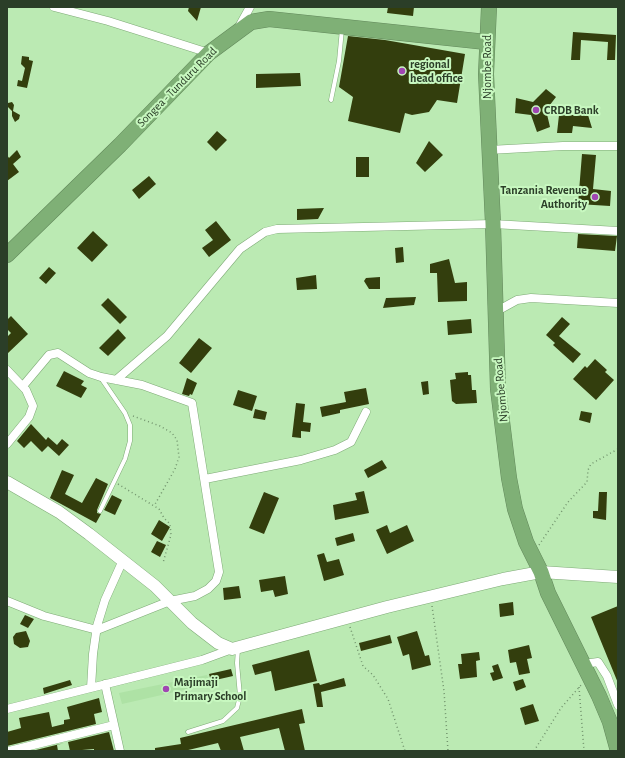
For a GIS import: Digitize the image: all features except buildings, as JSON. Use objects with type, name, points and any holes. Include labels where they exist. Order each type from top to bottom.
[{"type":"highway","name":"Njombe Road","points":[[489,7],[486,42],[488,150],[493,224],[498,389],[509,478],[515,509],[526,542],[541,572],[548,593],[584,664],[585,683],[599,696],[610,722],[618,751]]},
{"type":"highway","name":"Songea - Tunduru Road","points":[[7,255],[120,145],[209,53],[251,22],[269,19],[486,42]]},
{"type":"street","points":[[54,7],[108,21],[209,53]]},
{"type":"street","points":[[237,31],[250,7]]},
{"type":"street","points":[[488,150],[618,146]]},
{"type":"street","points":[[116,380],[167,336],[240,249],[264,232],[277,229],[493,224],[618,231]]},
{"type":"street","points":[[496,311],[517,300],[531,298],[618,303]]},
{"type":"street","points":[[7,601],[44,616],[97,630],[170,601],[195,596],[208,589],[216,582],[219,572],[192,403],[142,384],[101,377],[89,373],[62,354],[54,353],[49,355],[23,386]]},
{"type":"street","points":[[7,370],[23,386],[31,398],[32,411],[7,444]]},
{"type":"street","points":[[205,479],[301,460],[335,450],[350,442],[366,412]]},
{"type":"street","points":[[7,482],[59,512],[123,560],[155,586],[192,623],[218,644],[235,648]]},
{"type":"street","points":[[91,688],[93,654],[97,630],[105,600],[123,560]]},
{"type":"street","points":[[7,709],[202,660],[235,648],[503,579],[541,572],[618,577]]},
{"type":"street","points":[[584,664],[598,662],[607,676],[618,705]]},
{"type":"street","points":[[106,684],[120,751]]},
{"type":"street","points":[[9,751],[114,725]]},
{"type":"lane","points":[[331,100],[339,61],[343,27]]},
{"type":"lane","points":[[100,511],[124,459],[130,441],[130,425],[125,413],[101,377]]},
{"type":"lane","points":[[188,732],[223,721],[237,708],[240,696],[235,648]]},
{"type":"path","points":[[125,413],[160,426],[172,433],[177,440],[179,458],[175,469],[154,506]]},
{"type":"path","points":[[532,554],[548,535],[568,502],[583,488],[587,482],[588,470],[591,464],[618,449]]},
{"type":"path","points":[[114,482],[159,509],[172,528],[163,564]]},
{"type":"path","points":[[430,597],[436,622],[444,691],[448,751]]},
{"type":"path","points":[[347,618],[364,666],[376,679],[388,699],[405,751]]},
{"type":"path","points":[[534,751],[585,683]]},
{"type":"path","points":[[584,751],[585,683]]},
{"type":"shaded area","name":"Majimaji Primary School","points":[[207,675],[210,684],[122,704],[119,693]]},
{"type":"place","name":"regional head office","points":[[402,71]]},
{"type":"place","name":"CRDB Bank","points":[[536,110]]},
{"type":"place","name":"Tanzania Revenue Authority","points":[[595,197]]},
{"type":"place","name":"Majimaji Primary School","points":[[166,689]]}]
